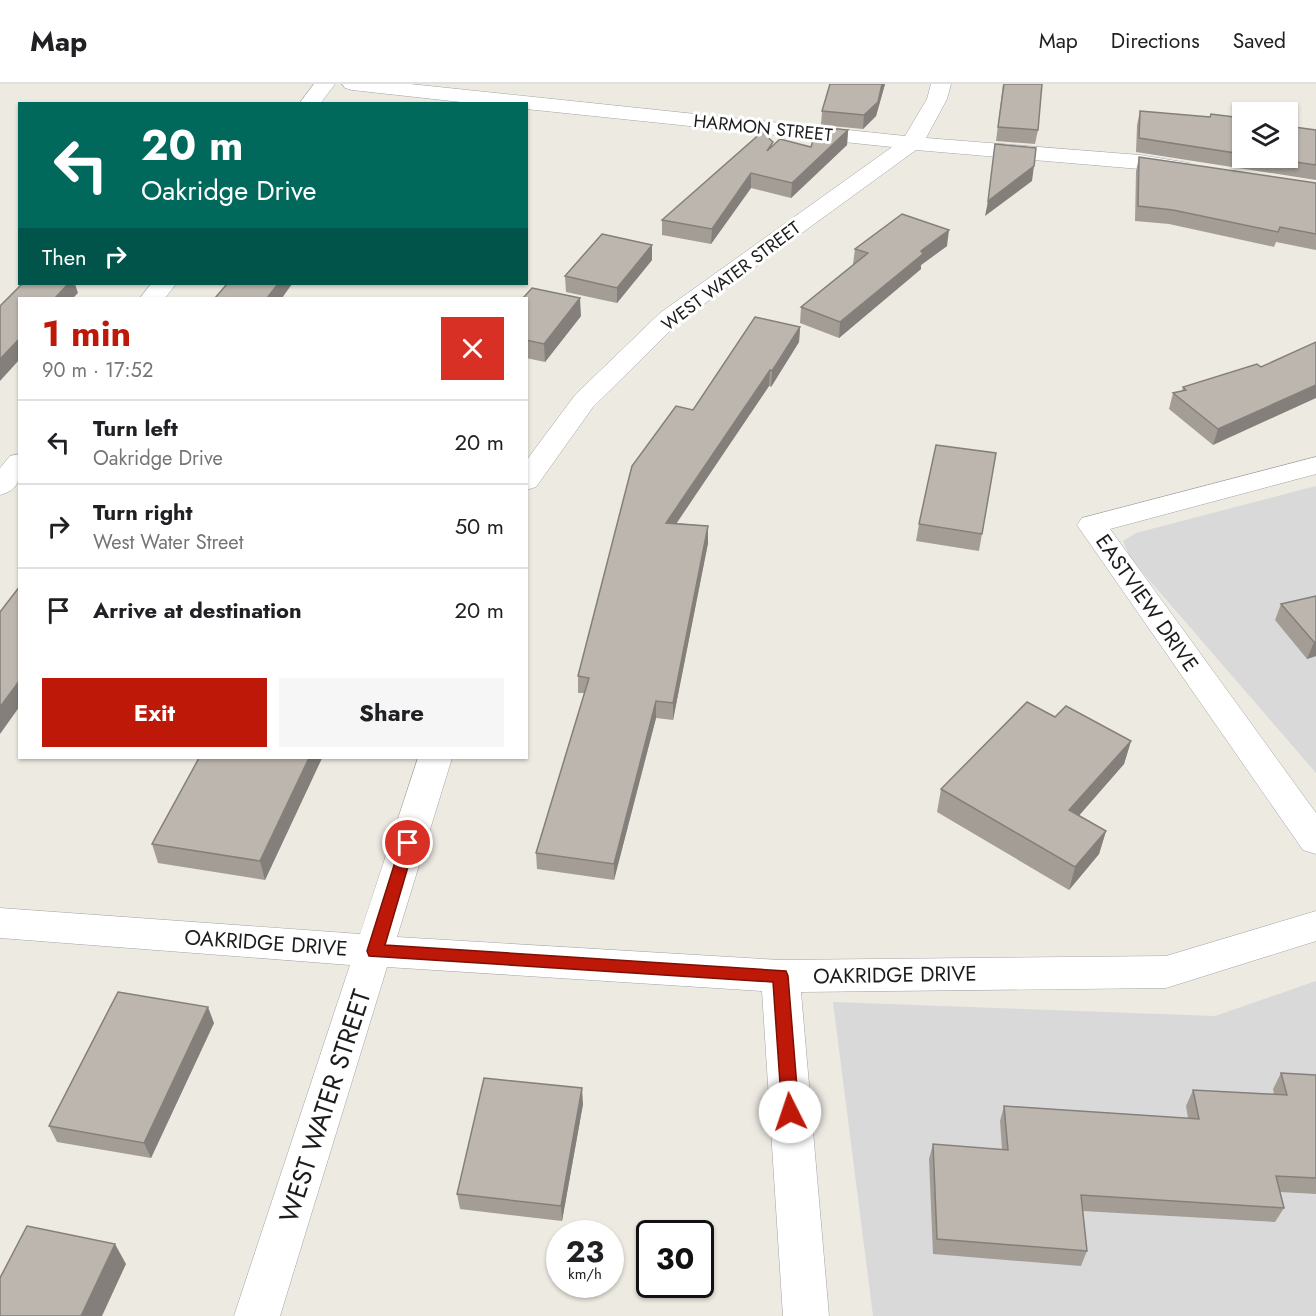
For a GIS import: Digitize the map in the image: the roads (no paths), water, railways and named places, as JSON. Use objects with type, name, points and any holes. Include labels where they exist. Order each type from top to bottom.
[{"type":"street","points":[[311,102],[325,84]]},
{"type":"street","name":"HARMON STREET","points":[[352,84],[523,102]]},
{"type":"street","name":"WEST WATER STREET","points":[[528,477],[584,401],[669,318],[912,143],[937,99],[941,84]]},
{"type":"street","name":"HARMON STREET","points":[[528,103],[912,143],[1140,162],[1199,171]]},
{"type":"street","points":[[153,297],[163,285]]},
{"type":"street","points":[[0,486],[18,464]]},
{"type":"street","name":"EASTVIEW DRIVE","points":[[1316,465],[1092,525],[1316,840]]},
{"type":"street","name":"WEST WATER STREET","points":[[257,1316],[435,759]]},
{"type":"street","name":"OAKRIDGE DRIVE","points":[[0,923],[375,951],[780,976],[1166,972],[1316,926]]},
{"type":"street","points":[[780,976],[806,1316]]}]
